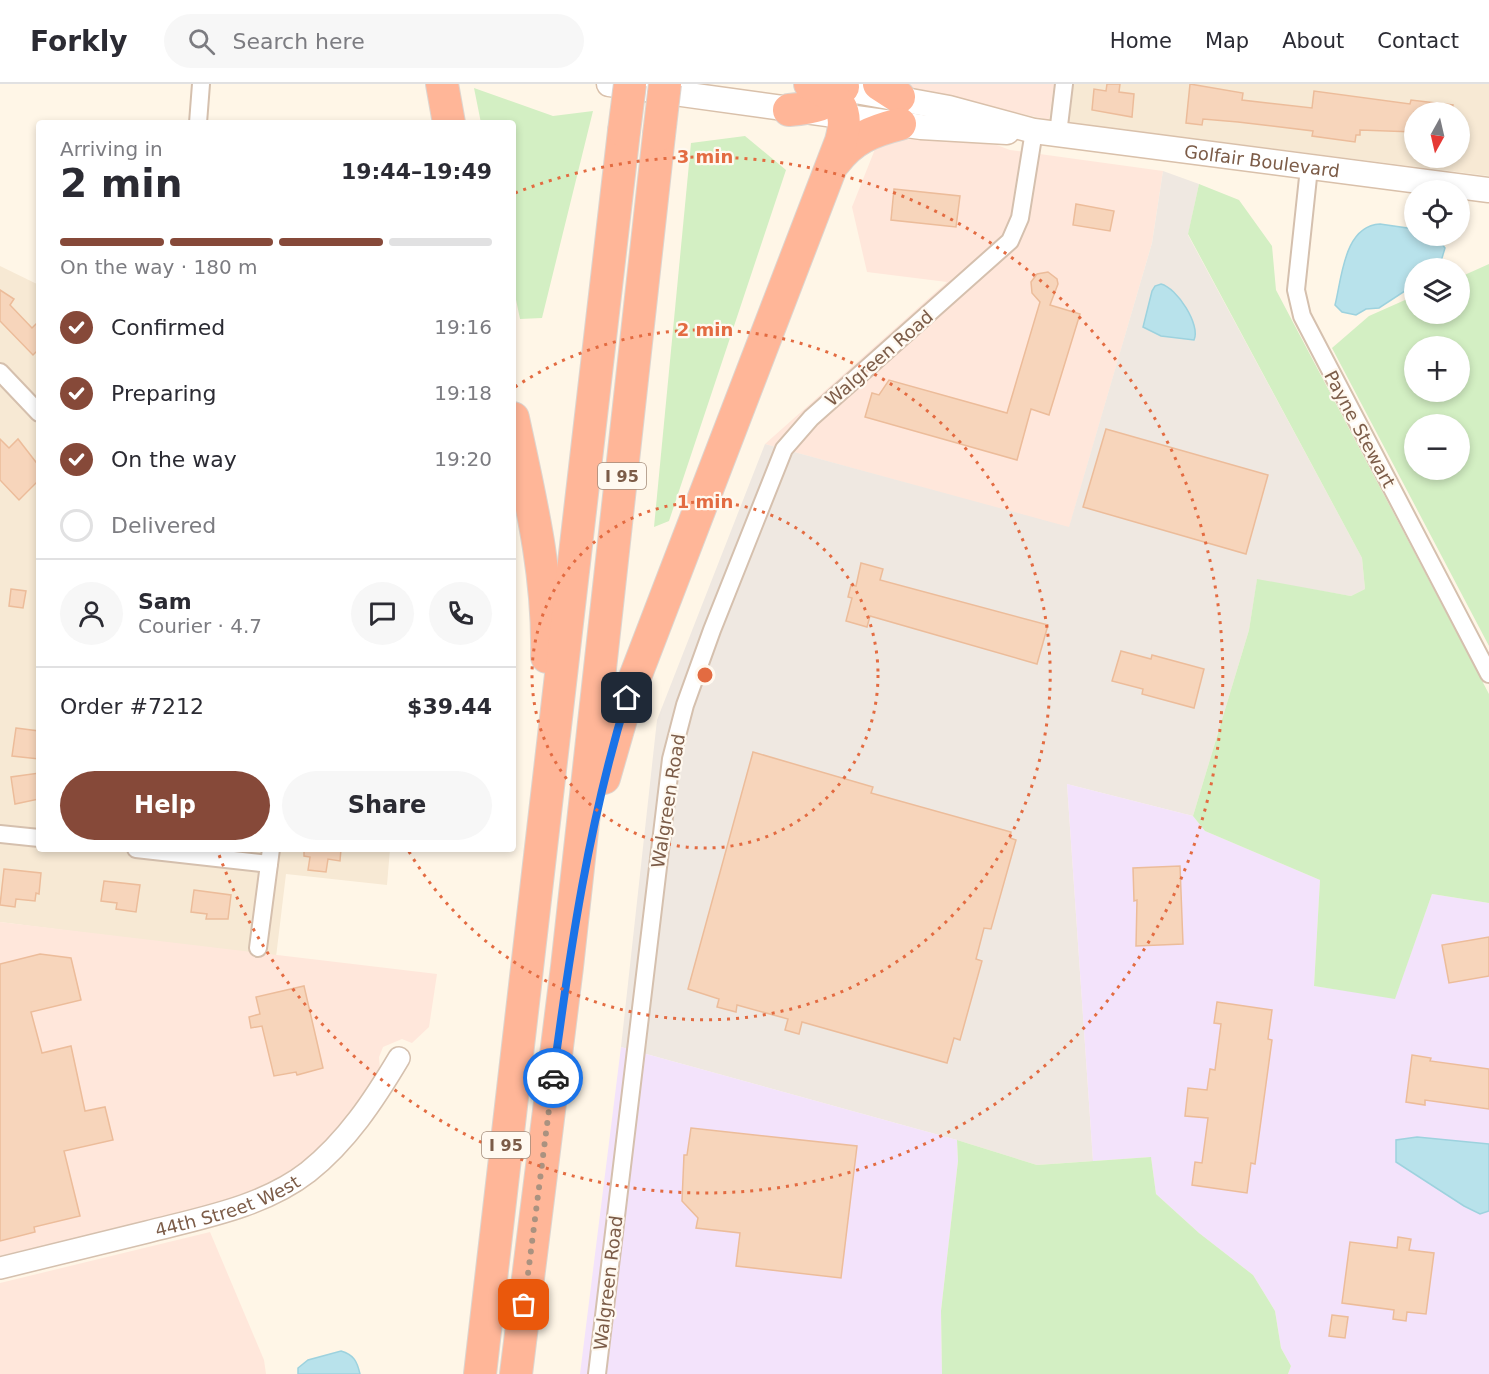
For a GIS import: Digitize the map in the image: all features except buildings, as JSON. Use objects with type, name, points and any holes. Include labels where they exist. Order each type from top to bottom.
[{"type":"highway","name":"I 95","points":[[480,1374],[544,803],[562,674],[630,84]]},
{"type":"highway","name":"I 95","points":[[516,1374],[567,967],[665,84]]},
{"type":"highway","points":[[441,85],[448,120]]},
{"type":"highway","points":[[567,967],[606,771],[627,698],[844,130],[832,92],[809,108],[789,110]]},
{"type":"highway","points":[[832,166],[856,140],[876,130],[892,102]]},
{"type":"highway","points":[[516,432],[538,534],[546,599],[544,803]]},
{"type":"main road","points":[[609,84],[789,110]]},
{"type":"main road","name":"Golfair Boulevard","points":[[832,92],[892,102],[983,124],[1489,190]]},
{"type":"street","points":[[198,120],[201,84]]},
{"type":"street","points":[[1058,134],[1064,84]]},
{"type":"street","name":"Walgreen Road","points":[[597,1374],[671,759],[685,705],[784,449],[811,418],[1010,241],[1020,218],[1034,131]]},
{"type":"street","name":"Payne Stewart","points":[[1309,168],[1296,290],[1302,316],[1489,674]]},
{"type":"street","points":[[0,372],[36,410]]},
{"type":"street","points":[[0,834],[36,838]]},
{"type":"street","points":[[186,852],[270,857],[258,948]]},
{"type":"street","name":"44th Street West","points":[[0,1268],[225,1212],[283,1188],[308,1172],[347,1134],[382,1087],[399,1058]]},
{"type":"shaded area","points":[[889,84],[1054,84],[1049,120]]},
{"type":"shaded area","points":[[1054,84],[1489,84],[1489,176],[1426,168],[1470,168],[1470,102],[1404,102],[1404,165],[1049,120]]},
{"type":"shaded area","points":[[881,134],[997,145],[1010,150],[1163,171],[1152,243],[1069,528],[765,444],[947,282],[867,272],[852,207]]},
{"type":"shaded area","points":[[1163,171],[1199,184],[1188,235],[1362,558],[1365,589],[1351,596],[1257,580],[1249,630],[1193,816],[1067,784],[1093,1161],[1037,1165],[957,1140],[621,1047],[657,720],[765,444],[1069,527],[1152,243]]},
{"type":"shaded area","points":[[0,266],[36,284],[36,852],[390,852],[387,885],[286,874],[276,957],[0,922]]},
{"type":"shaded area","points":[[1067,784],[1193,816],[1205,831],[1320,880],[1314,986],[1395,998],[1432,894],[1489,903],[1489,1374],[1288,1374],[1291,1366],[1281,1348],[1275,1311],[1253,1275],[1199,1233],[1156,1194],[1151,1157],[1093,1161]]},
{"type":"shaded area","points":[[0,922],[437,974],[429,1027],[412,1043],[402,1039],[383,1047],[379,1057],[380,1069],[372,1086],[350,1116],[309,1157],[255,1190],[217,1204],[0,1256]]},
{"type":"shaded area","points":[[621,1047],[957,1140],[958,1161],[941,1311],[942,1374],[580,1374]]},
{"type":"shaded area","points":[[210,1232],[264,1360],[266,1374],[0,1374],[0,1283]]},
{"type":"green space","points":[[474,88],[553,116],[593,111],[542,318],[520,319],[516,300],[516,120],[480,120]]},
{"type":"green space","points":[[745,136],[786,170],[669,521],[654,527],[691,143]]},
{"type":"green space","points":[[1199,184],[1239,200],[1272,246],[1276,290],[1489,694],[1489,903],[1432,894],[1395,999],[1314,986],[1320,880],[1205,831],[1193,816],[1249,630],[1257,579],[1351,596],[1365,589],[1362,558],[1188,234]]},
{"type":"green space","points":[[1489,264],[1489,646],[1332,348],[1369,316],[1404,300],[1404,324],[1470,324],[1470,273]]},
{"type":"green space","points":[[957,1140],[1037,1165],[1151,1157],[1156,1194],[1199,1233],[1253,1275],[1275,1311],[1281,1348],[1291,1366],[1288,1374],[942,1374],[941,1311],[958,1161]]},
{"type":"water","points":[[1380,224],[1404,228],[1404,246],[1443,246],[1445,248],[1442,258],[1404,258],[1404,292],[1379,308],[1366,309],[1356,315],[1342,312],[1335,305],[1343,268],[1352,243],[1368,227]]},
{"type":"water","points":[[1161,284],[1174,292],[1186,308],[1194,325],[1194,340],[1161,336],[1143,327],[1152,291],[1155,286]]},
{"type":"water","points":[[1417,1137],[1489,1144],[1489,1211],[1480,1214],[1464,1206],[1396,1162],[1396,1140]]},
{"type":"water","points":[[341,1351],[354,1359],[360,1374],[298,1374],[298,1368],[308,1360]]},
{"type":"way so far","points":[[524,1305],[553,1078]]},
{"type":"route","points":[[553,1078],[567,967],[606,771],[627,698]]}]
